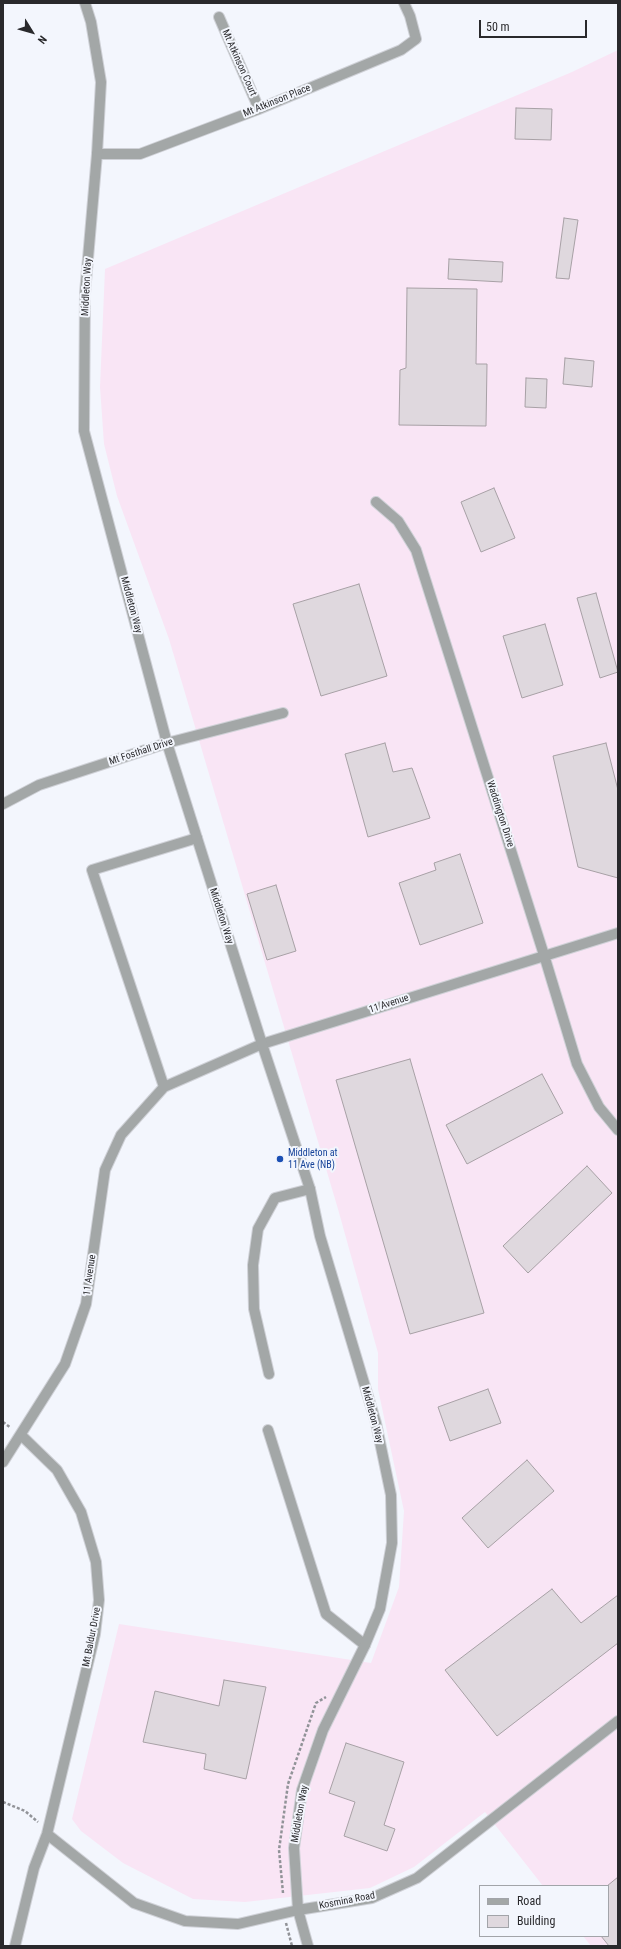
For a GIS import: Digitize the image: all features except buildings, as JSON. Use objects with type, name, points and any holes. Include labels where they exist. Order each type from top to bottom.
[{"type":"street","name":"Middleton Way","points":[[85,3],[91,22],[101,82],[97,154],[85,293],[84,431],[168,743],[196,838],[310,1189],[320,1236],[376,1423],[391,1495],[392,1543],[380,1610],[365,1645],[322,1730],[302,1790],[294,1848],[298,1910],[308,1946]]},
{"type":"street","name":"Mt Atkinson Place","points":[[97,154],[140,154],[259,109],[401,50],[416,39],[410,16],[404,3]]},
{"type":"street","name":"Mt Atkinson Court","points":[[219,17],[259,109]]},
{"type":"street","name":"Waddington Drive","points":[[376,502],[398,521],[416,550],[577,1064],[599,1107],[618,1130]]},
{"type":"street","name":"Mt Fosthall Drive","points":[[3,804],[39,786],[168,743],[283,713]]},
{"type":"street","points":[[164,1087],[92,870],[196,838]]},
{"type":"street","name":"11 Avenue","points":[[3,1462],[65,1364],[86,1304],[105,1170],[121,1135],[164,1087],[262,1044],[618,933]]},
{"type":"street","points":[[269,1374],[254,1309],[252,1265],[258,1229],[275,1198],[310,1189]]},
{"type":"street","points":[[268,1430],[326,1614],[365,1645]]},
{"type":"street","name":"Mt Baldur Drive","points":[[15,1946],[34,1868],[46,1834],[95,1634],[99,1600],[96,1562],[81,1512],[57,1470],[20,1435]]},
{"type":"street","name":"Kosmina Road","points":[[46,1834],[134,1903],[185,1920],[238,1924],[298,1910],[372,1898],[417,1878],[618,1721]]},
{"type":"path","points":[[3,1802],[25,1811],[37,1820],[46,1834]]},
{"type":"path","points":[[287,1930],[292,1946]]},
{"type":"shaded area","points":[[618,50],[618,1946],[591,1946],[584,1937],[609,1937],[609,1885],[542,1885],[485,1812],[414,1867],[370,1888],[245,1902],[193,1899],[123,1863],[81,1831],[72,1819],[119,1624],[371,1663],[399,1587],[404,1511],[378,1389],[378,1353],[338,1209],[169,639],[117,496],[104,444],[100,387],[105,269],[572,72]]},
{"type":"place","name":"Middleton at 11 Ave (NB)","points":[[280,1159]]}]
